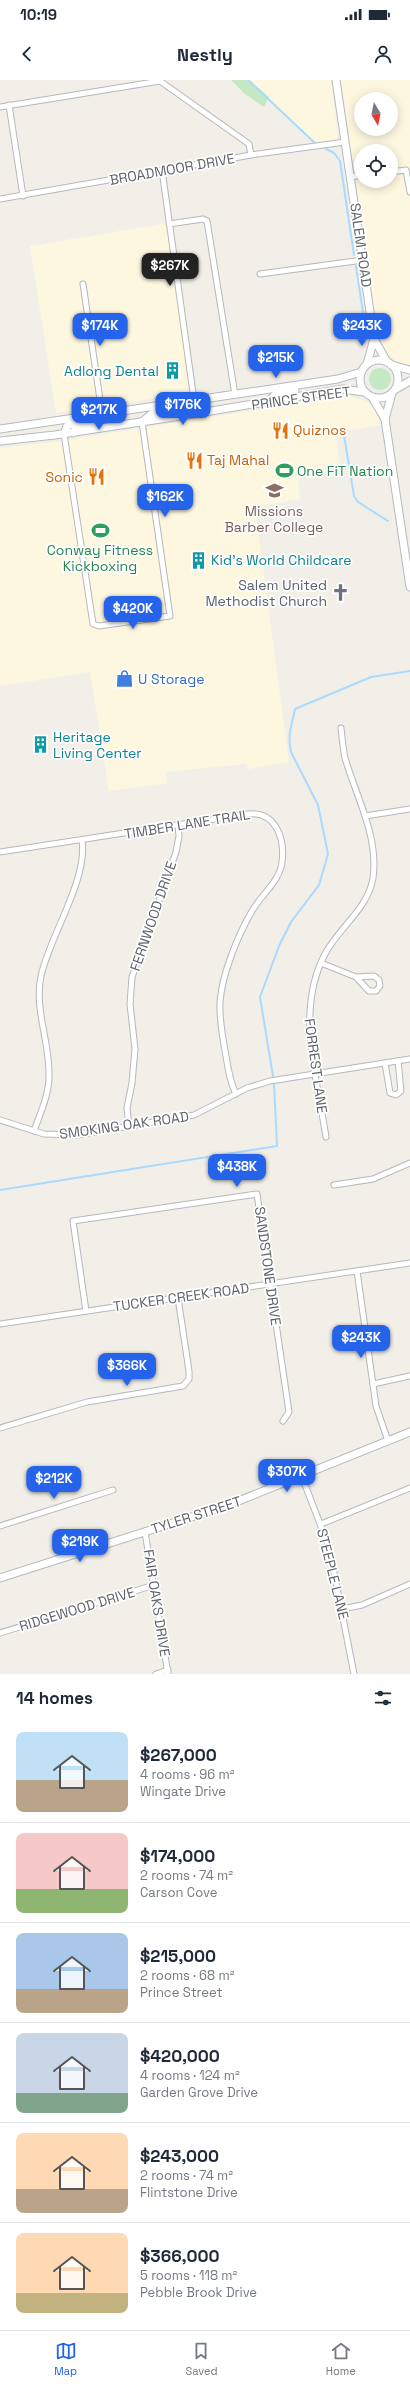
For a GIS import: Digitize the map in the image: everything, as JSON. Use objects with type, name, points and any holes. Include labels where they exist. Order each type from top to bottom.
[{"type":"main road","name":"SALEM ROAD","points":[[336,80],[374,339],[367,364]]},
{"type":"main road","name":"SALEM ROAD","points":[[374,339],[378,342],[389,363]]},
{"type":"main road","points":[[410,370],[377,360],[367,364],[361,372],[360,382],[364,392],[372,397],[382,398],[410,381]]},
{"type":"main road","points":[[385,419],[398,377],[389,363]]},
{"type":"main road","name":"PRINCE STREET","points":[[0,429],[345,378],[361,372]]},
{"type":"main road","points":[[267,403],[277,393],[300,389],[305,384]]},
{"type":"main road","name":"PRINCE STREET","points":[[0,441],[64,434],[151,421],[267,403],[343,389],[364,392]]},
{"type":"main road","points":[[372,397],[385,419],[410,587]]},
{"type":"main road","points":[[151,421],[159,415],[188,409],[194,400]]},
{"type":"main road","points":[[142,422],[154,412],[178,408],[182,402]]},
{"type":"main road","points":[[73,432],[78,426],[99,421],[102,413]]},
{"type":"main road","points":[[64,434],[67,426],[86,420],[91,415]]},
{"type":"main road","name":"TYLER STREET","points":[[0,1578],[232,1504],[302,1477],[410,1432]]},
{"type":"street","points":[[0,107],[160,81],[249,144],[251,156]]},
{"type":"street","points":[[9,105],[23,196]]},
{"type":"street","name":"BROADMOOR DRIVE","points":[[0,199],[162,170],[345,142]]},
{"type":"street","points":[[162,170],[194,400]]},
{"type":"street","points":[[398,171],[406,170],[410,192]]},
{"type":"street","points":[[169,224],[203,219],[206,221],[235,395]]},
{"type":"street","points":[[260,274],[363,260]]},
{"type":"street","points":[[83,284],[102,413]]},
{"type":"street","points":[[64,434],[92,619],[96,626],[170,616],[142,422]]},
{"type":"street","name":"FORREST LANE","points":[[326,1137],[308,1011],[312,989],[321,963],[331,945],[362,905],[371,886],[374,862],[365,816],[345,758],[340,728]]},
{"type":"street","points":[[365,816],[410,809]]},
{"type":"street","name":"TIMBER LANE TRAIL","points":[[0,852],[258,814],[274,822],[280,838],[282,851],[281,868],[247,918],[223,982],[220,1001],[222,1030],[231,1084],[236,1094]]},
{"type":"street","name":"FERNWOOD DRIVE","points":[[129,1127],[127,1108],[135,1050],[130,1004],[132,977],[176,852],[179,836],[178,825]]},
{"type":"street","points":[[34,1131],[46,1100],[49,1076],[40,1014],[40,985],[47,957],[82,862],[82,840]]},
{"type":"street","points":[[321,963],[356,977]]},
{"type":"street","name":"SMOKING OAK ROAD","points":[[0,1120],[34,1131],[65,1136],[129,1127],[194,1115],[264,1082],[410,1059]]},
{"type":"street","points":[[385,1063],[390,1093],[396,1095],[401,1091],[398,1061]]},
{"type":"street","points":[[334,1185],[373,1179],[410,1163]]},
{"type":"street","name":"SANDSTONE DRIVE","points":[[86,1311],[73,1221],[257,1194],[289,1412],[283,1421]]},
{"type":"street","name":"TUCKER CREEK ROAD","points":[[0,1324],[410,1263]]},
{"type":"street","points":[[357,1271],[379,1418],[388,1441]]},
{"type":"street","points":[[0,1428],[87,1402],[183,1386],[189,1379],[189,1371],[178,1298]]},
{"type":"street","points":[[373,1384],[410,1376]]},
{"type":"street","name":"STEEPLE LANE","points":[[302,1477],[329,1547],[354,1674]]},
{"type":"street","points":[[321,1524],[410,1488]]},
{"type":"street","points":[[0,1526],[112,1490]]},
{"type":"street","name":"FAIR OAKS DRIVE","points":[[145,1532],[168,1672]]},
{"type":"street","points":[[342,1609],[371,1602],[410,1584]]},
{"type":"street","name":"RIDGEWOOD DRIVE","points":[[0,1633],[154,1585]]},
{"type":"street","points":[[156,1674],[168,1672]]},
{"type":"shaded area","points":[[251,80],[331,80],[338,137],[335,141],[321,143],[312,140]]},
{"type":"shaded area","points":[[341,80],[410,80],[410,365],[402,364],[388,355],[378,334],[357,188],[398,188],[398,144],[354,144],[354,169]]},
{"type":"shaded area","points":[[167,223],[190,393],[56,413],[30,246]]},
{"type":"shaded area","points":[[346,395],[366,401],[376,410],[380,425],[343,431],[336,436],[340,466],[313,470],[301,477],[298,483],[300,499],[255,507],[289,762],[248,769],[246,764],[166,772],[167,783],[109,791],[90,672],[0,686],[0,448],[61,441]]},
{"type":"green space","points":[[231,80],[248,80],[269,97],[264,107],[245,94]]},
{"type":"green space","points":[[380,368],[388,371],[391,379],[388,387],[380,390],[372,387],[369,379],[372,371]]},
{"type":"waterway","points":[[248,80],[316,144]]},
{"type":"waterway","points":[[326,149],[334,153],[340,161],[354,255]]},
{"type":"waterway","points":[[356,266],[365,326]]},
{"type":"waterway","points":[[344,435],[354,496],[358,502],[388,521]]},
{"type":"waterway","points":[[273,1076],[260,997],[279,946],[291,922],[319,885],[328,854],[318,805],[291,752],[290,735],[295,709],[371,677],[410,671]]},
{"type":"waterway","points":[[0,1190],[277,1146],[274,1084]]},
{"type":"place","name":"Adlong Dental","points":[[172,371]]},
{"type":"place","name":"Quiznos","points":[[280,430]]},
{"type":"place","name":"Taj Mahal","points":[[194,460]]},
{"type":"place","name":"One FiT Nation","points":[[284,471]]},
{"type":"place","name":"Sonic","points":[[96,477]]},
{"type":"place","name":"Missions Barber College","points":[[274,491]]},
{"type":"place","name":"Conway Fitness Kickboxing","points":[[100,530]]},
{"type":"place","name":"Kid's World Childcare","points":[[198,560]]},
{"type":"place","name":"Salem United Methodist Church","points":[[340,593]]},
{"type":"place","name":"U Storage","points":[[125,679]]},
{"type":"place","name":"Heritage Living Center","points":[[40,745]]}]
